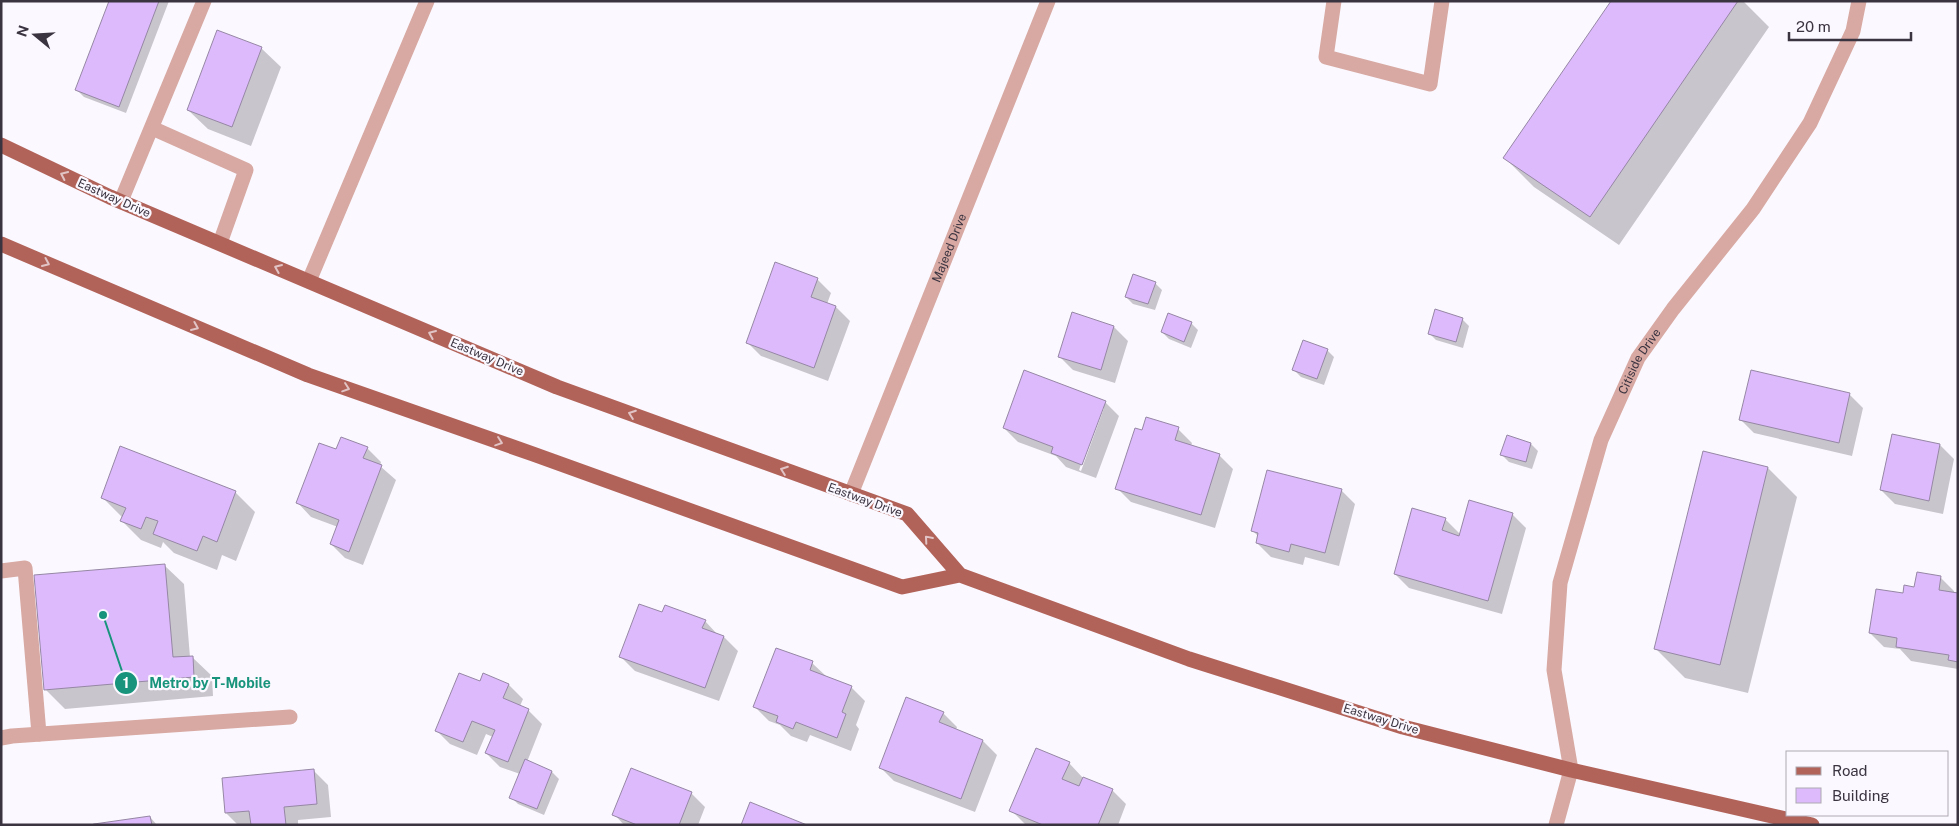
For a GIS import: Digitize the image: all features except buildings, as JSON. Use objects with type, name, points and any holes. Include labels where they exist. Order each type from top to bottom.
[{"type":"main road","name":"Eastway Drive","points":[[1,145],[122,201],[557,387],[907,514],[960,575],[1208,665],[1404,726],[1571,770],[1812,825]]},
{"type":"main road","points":[[1,244],[308,375],[533,454],[902,588],[960,575]]},
{"type":"street","points":[[122,201],[204,1]]},
{"type":"street","points":[[309,281],[427,1]]},
{"type":"street","name":"Majeed Drive","points":[[851,494],[1048,1]]},
{"type":"street","points":[[1334,1],[1326,57],[1430,84],[1442,1]]},
{"type":"street","name":"Citiside Drive","points":[[1571,770],[1554,670],[1560,583],[1601,440],[1638,358],[1673,309],[1753,209],[1810,123],[1853,31],[1859,1]]},
{"type":"street","points":[[152,128],[246,170],[220,243]]},
{"type":"street","points":[[1,571],[25,568],[39,734]]},
{"type":"street","points":[[1,738],[290,717]]},
{"type":"street","points":[[1556,825],[1571,770]]},
{"type":"place","name":"Metro by T-Mobile","points":[[103,615]]}]
